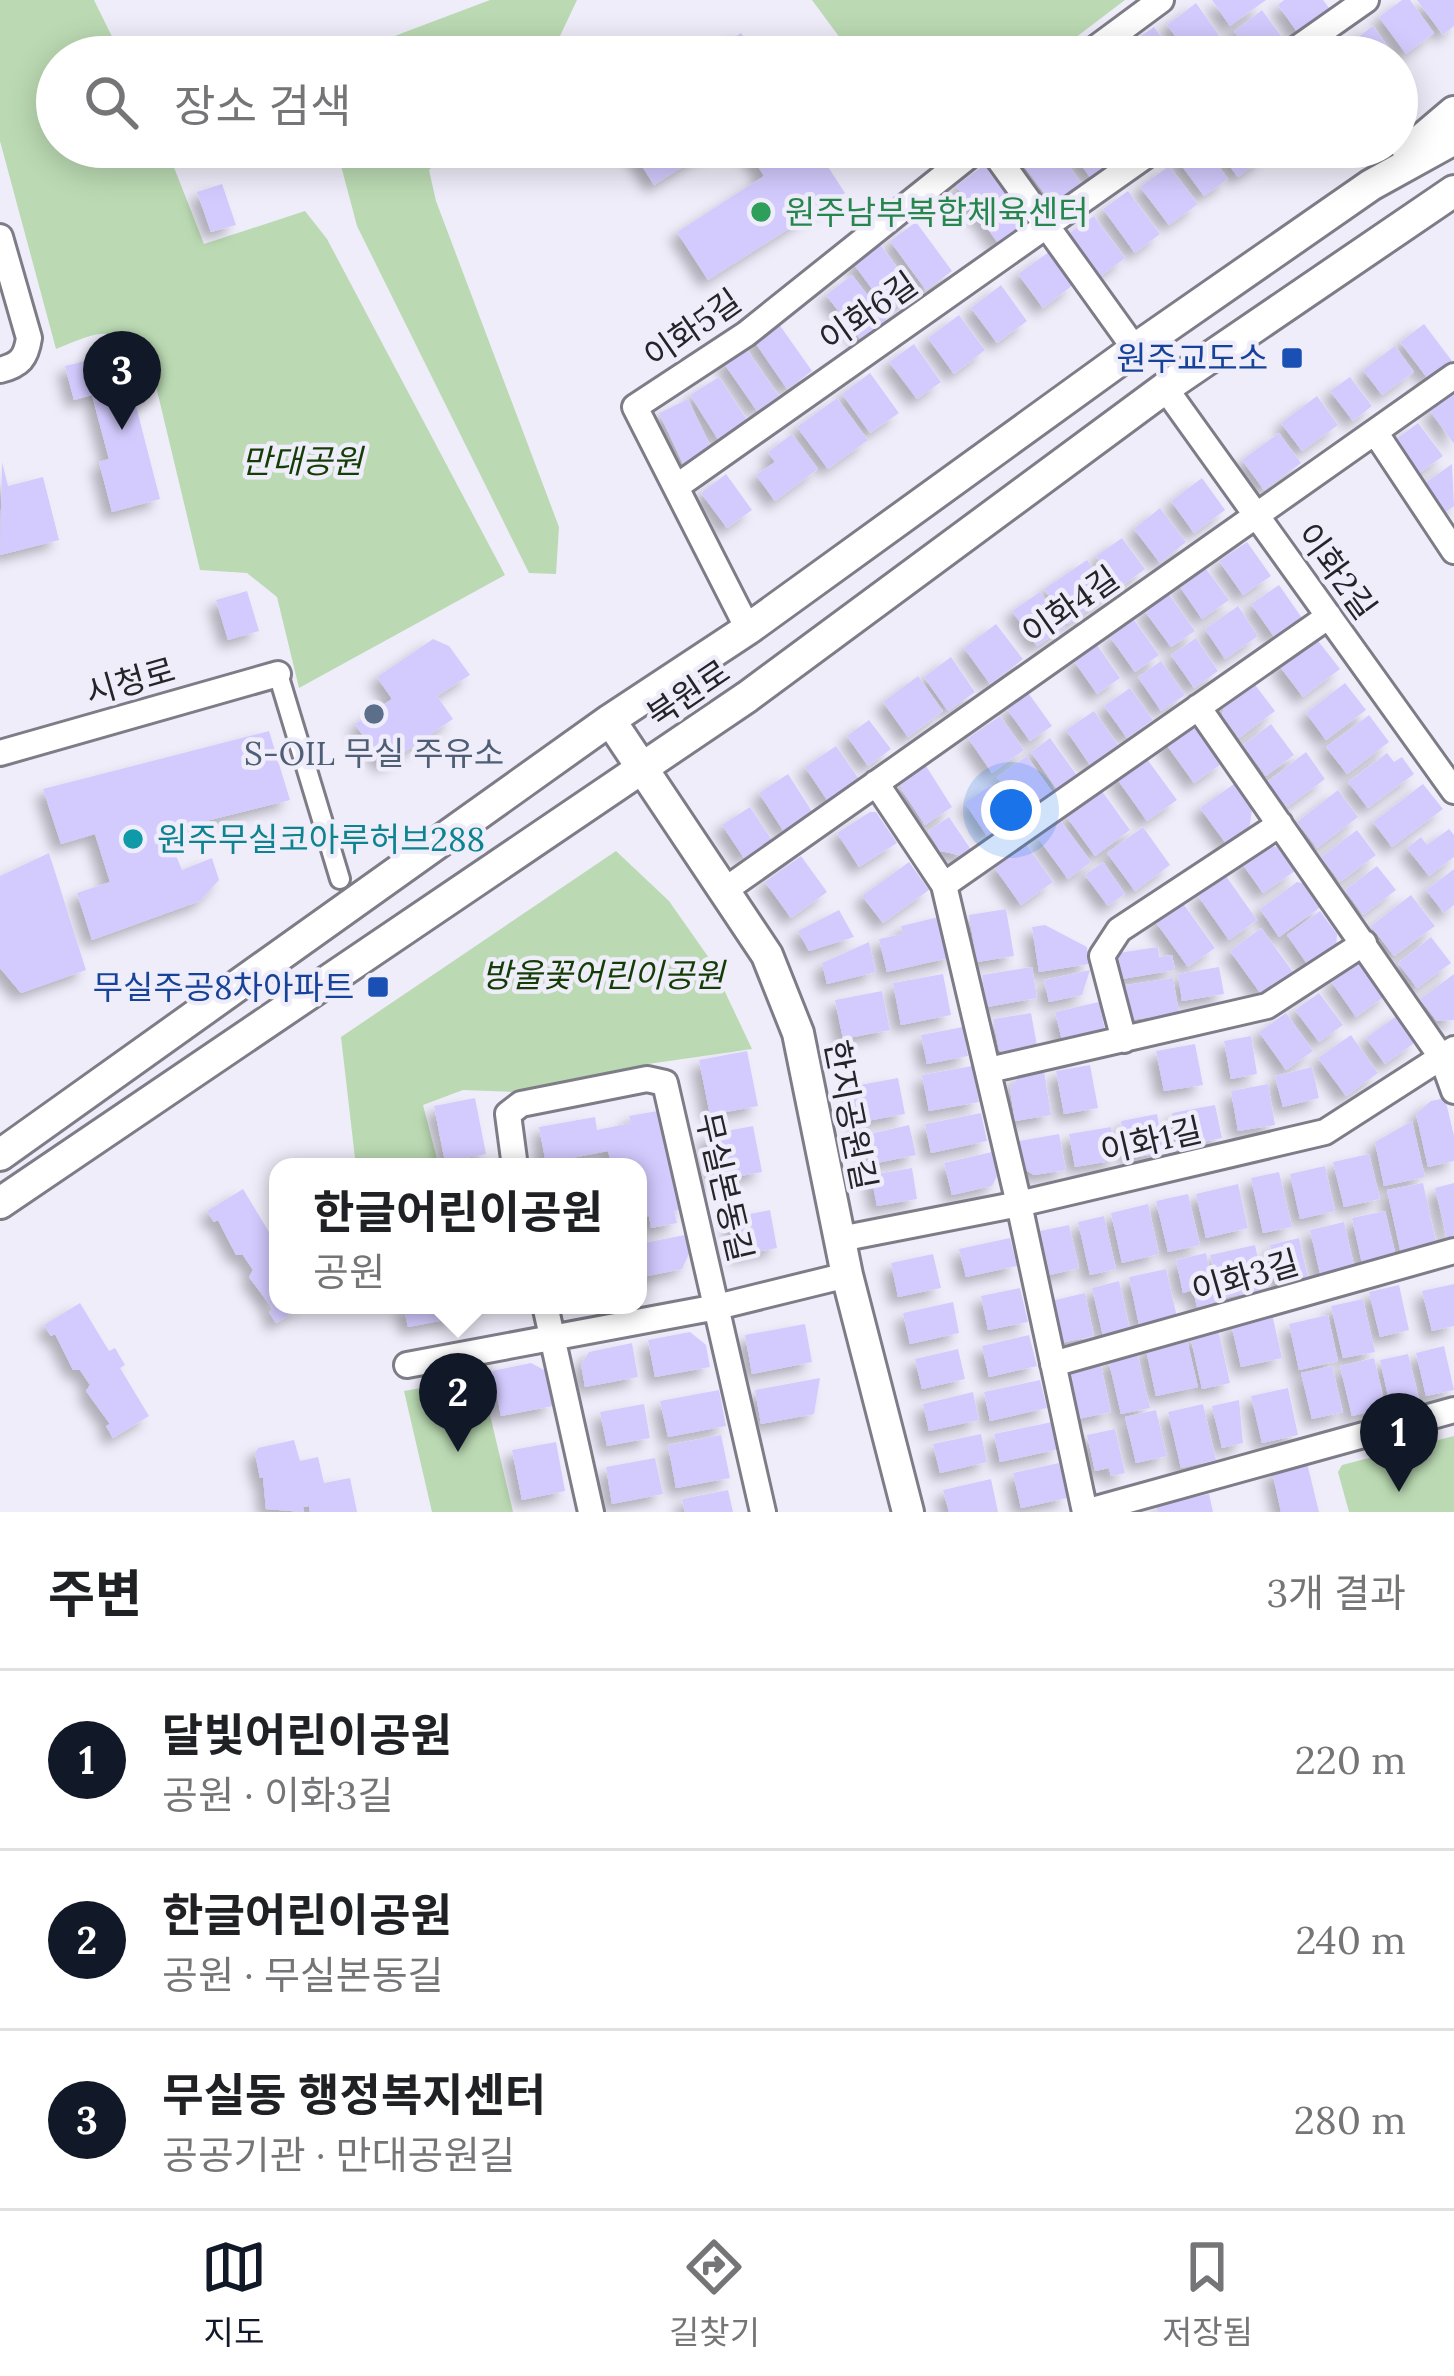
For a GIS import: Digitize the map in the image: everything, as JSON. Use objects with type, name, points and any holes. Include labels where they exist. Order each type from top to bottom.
[{"type":"street","points":[[1112,36],[1161,0]]},
{"type":"street","points":[[1315,36],[1366,0]]},
{"type":"street","name":"북원로","points":[[1418,144],[1454,112]]},
{"type":"street","name":"북원로","points":[[1418,159],[1454,139]]},
{"type":"street","name":"이화5길","points":[[748,629],[635,407],[746,334],[954,168]]},
{"type":"street","points":[[1005,168],[1165,388]]},
{"type":"street","name":"이화6길","points":[[676,487],[1128,168]]},
{"type":"street","name":"북원로","points":[[1371,185],[1390,168]]},
{"type":"street","name":"북원로","points":[[0,1155],[610,720],[748,629],[1136,349],[1402,168]]},
{"type":"street","name":"북원로","points":[[0,1203],[747,697],[1165,388],[1454,191]]},
{"type":"street","name":"북원로","points":[[1406,224],[1454,203]]},
{"type":"street","points":[[0,237],[29,338],[27,355],[16,366],[0,370]]},
{"type":"street","name":"이화4길","points":[[725,890],[1454,376]]},
{"type":"street","name":"이화2길","points":[[1165,388],[1454,791]]},
{"type":"street","points":[[1375,432],[1450,538]]},
{"type":"street","points":[[944,885],[1329,616]]},
{"type":"street","points":[[278,674],[340,879]]},
{"type":"street","name":"시청로","points":[[0,753],[278,674]]},
{"type":"street","points":[[1198,707],[1448,1054],[1454,1091]]},
{"type":"street","name":"한지공원길","points":[[610,720],[767,955],[798,1033],[839,1239],[908,1512]]},
{"type":"street","points":[[876,783],[944,885],[1085,1512],[1454,1410]]},
{"type":"street","points":[[1124,1040],[1102,956],[1120,930],[1280,824]]},
{"type":"street","points":[[989,1070],[1267,1006],[1364,943]]},
{"type":"street","name":"이화1길","points":[[839,1239],[1019,1204],[1325,1132],[1448,1054]]},
{"type":"street","name":"무실본동길","points":[[514,1158],[508,1114],[521,1104],[647,1079],[665,1083],[763,1512]]},
{"type":"street","name":"이화3길","points":[[1053,1364],[1454,1251]]},
{"type":"street","name":"무실본동길","points":[[717,1307],[848,1275]]},
{"type":"street","points":[[407,1366],[717,1307]]},
{"type":"street","points":[[547,1314],[591,1512]]},
{"type":"green space","name":"만대공원","points":[[0,0],[94,0],[112,36],[36,36],[36,168],[174,168],[204,244],[305,211],[327,239],[505,575],[299,688],[277,597],[247,573],[200,570],[149,357],[124,339],[105,334],[56,349],[0,141]]},
{"type":"green space","points":[[490,0],[577,0],[560,36],[395,36]]},
{"type":"green space","points":[[812,0],[1125,0],[1078,36],[839,36]]},
{"type":"green space","points":[[342,168],[431,168],[436,201],[559,527],[556,574],[529,573],[357,226]]},
{"type":"green space","name":"방울꽃어린이공원","points":[[616,851],[669,901],[709,958],[752,1049],[648,1064],[515,1092],[463,1090],[423,1105],[437,1158],[355,1158],[341,1037]]},
{"type":"green space","points":[[481,1377],[513,1512],[432,1512],[404,1391]]},
{"type":"green space","points":[[1454,1436],[1454,1512],[1349,1512],[1338,1472],[1342,1465]]},
{"type":"building","points":[[1212,0],[1266,0],[1230,26]]},
{"type":"building","points":[[1284,0],[1323,0],[1332,12],[1300,36],[1278,5]]},
{"type":"building","points":[[1402,0],[1410,0],[1434,33],[1418,45],[1418,36],[1393,36],[1379,17]]},
{"type":"building","points":[[1417,0],[1454,0],[1454,26],[1443,35]]},
{"type":"building","points":[[1196,3],[1219,35],[1175,36],[1167,25]]},
{"type":"building","points":[[1262,10],[1281,36],[1237,36],[1234,31]]},
{"type":"building","points":[[1373,26],[1380,36],[1359,36]]},
{"type":"building","points":[[643,168],[681,168],[654,185]]},
{"type":"building","name":"원주남부복합체육센터","points":[[759,168],[829,168],[845,193],[708,280],[677,232],[764,176]]},
{"type":"building","points":[[980,168],[991,168],[1032,225],[1001,247],[956,186]]},
{"type":"building","points":[[1025,168],[1070,168],[1084,187],[1055,208]]},
{"type":"building","points":[[1083,168],[1108,168],[1092,180]]},
{"type":"building","points":[[1171,168],[1198,204],[1169,225],[1140,187]]},
{"type":"building","points":[[1183,168],[1220,168],[1228,179],[1204,196]]},
{"type":"building","points":[[222,184],[236,225],[211,232],[197,192]]},
{"type":"building","points":[[1128,191],[1160,234],[1135,253],[1103,209]]},
{"type":"building","points":[[1094,216],[1125,258],[1101,276],[1070,233]]},
{"type":"building","points":[[916,222],[952,271],[926,290],[890,241]]},
{"type":"building","points":[[879,243],[916,293],[889,312],[853,263]]},
{"type":"building","points":[[1049,252],[1073,285],[1043,308],[1018,274]]},
{"type":"building","points":[[852,275],[889,323],[863,343],[826,295]]},
{"type":"building","points":[[1001,285],[1027,321],[997,343],[971,308]]},
{"type":"building","points":[[959,315],[985,350],[954,374],[928,338]]},
{"type":"building","points":[[776,320],[812,371],[787,389],[752,338]]},
{"type":"building","points":[[1424,324],[1452,361],[1428,379],[1400,342]]},
{"type":"building","points":[[914,344],[941,382],[917,399],[889,362]]},
{"type":"building","points":[[1395,346],[1414,372],[1382,395],[1363,370]]},
{"type":"building","points":[[745,347],[779,396],[757,411],[723,362]]},
{"type":"building","points":[[122,352],[160,499],[112,512],[99,462],[109,459],[92,395],[74,400],[65,366]]},
{"type":"building","points":[[870,373],[899,413],[870,433],[842,394]]},
{"type":"building","points":[[719,377],[749,423],[719,441],[690,395]]},
{"type":"building","points":[[1350,377],[1372,406],[1353,421],[1330,391]]},
{"type":"building","points":[[1454,393],[1454,444],[1430,411]]},
{"type":"building","points":[[1317,396],[1338,425],[1302,451],[1281,423]]},
{"type":"building","points":[[837,398],[868,440],[828,469],[797,427]]},
{"type":"building","points":[[688,399],[714,454],[685,468],[659,413]]},
{"type":"building","points":[[1418,423],[1443,456],[1417,475],[1392,442]]},
{"type":"building","points":[[1279,433],[1301,463],[1264,490],[1242,460]]},
{"type":"building","points":[[792,434],[818,469],[775,501],[756,475],[775,462],[768,452]]},
{"type":"building","points":[[2,462],[8,486],[43,477],[59,540],[0,555]]},
{"type":"building","points":[[1452,464],[1454,506],[1442,515],[1421,486]]},
{"type":"building","points":[[726,474],[752,510],[727,528],[701,493]]},
{"type":"building","points":[[1202,478],[1225,510],[1194,533],[1171,501]]},
{"type":"building","points":[[1160,508],[1186,542],[1160,563],[1134,529]]},
{"type":"building","points":[[1122,538],[1145,569],[1119,588],[1096,556]]},
{"type":"building","points":[[1247,542],[1271,576],[1243,595],[1219,561]]},
{"type":"building","points":[[1087,560],[1110,594],[1068,624],[1044,589]]},
{"type":"building","points":[[1204,566],[1229,600],[1202,619],[1178,584]]},
{"type":"building","points":[[1279,585],[1302,618],[1275,638],[1251,604]]},
{"type":"building","points":[[247,591],[259,631],[228,640],[216,600]]},
{"type":"building","points":[[1040,592],[1065,627],[1037,646],[1012,611]]},
{"type":"building","points":[[1168,593],[1195,631],[1171,647],[1144,610]]},
{"type":"building","points":[[1238,606],[1258,636],[1225,659],[1205,629]]},
{"type":"building","points":[[1134,620],[1159,655],[1135,672],[1110,637]]},
{"type":"building","points":[[996,624],[1023,659],[990,684],[964,648]]},
{"type":"building","points":[[1315,637],[1340,669],[1303,697],[1278,664]]},
{"type":"building","points":[[1196,638],[1218,671],[1194,688],[1171,655]]},
{"type":"building","points":[[433,639],[449,646],[470,675],[437,696],[453,719],[384,766],[355,724],[392,699],[377,677]]},
{"type":"building","points":[[1097,645],[1120,678],[1097,694],[1074,661]]},
{"type":"building","points":[[951,657],[975,692],[948,711],[924,677]]},
{"type":"building","points":[[1161,661],[1185,695],[1161,711],[1138,677]]},
{"type":"building","points":[[918,676],[943,711],[908,737],[883,702]]},
{"type":"building","points":[[1252,681],[1275,711],[1239,738],[1222,716],[1225,702]]},
{"type":"building","points":[[1345,683],[1366,710],[1326,740],[1306,713]]},
{"type":"building","points":[[1130,688],[1153,720],[1127,738],[1104,706]]},
{"type":"building","points":[[1029,694],[1052,726],[1030,741],[1007,709]]},
{"type":"building","points":[[1094,711],[1118,745],[1090,765],[1066,730]]},
{"type":"building","points":[[1369,715],[1389,742],[1347,774],[1326,747]]},
{"type":"building","points":[[1000,716],[1024,750],[992,773],[968,738]]},
{"type":"building","points":[[869,720],[891,749],[868,766],[847,736]]},
{"type":"building","points":[[1271,724],[1294,755],[1266,776],[1243,745]]},
{"type":"building","points":[[1181,727],[1200,729],[1224,762],[1194,783],[1163,740]]},
{"type":"building","name":"원주무실코아루허브288","points":[[269,731],[290,800],[166,831],[182,870],[212,858],[219,880],[200,901],[92,940],[77,893],[110,882],[95,834],[61,844],[43,789]]},
{"type":"building","points":[[1050,738],[1078,777],[1058,791],[1031,752]]},
{"type":"building","points":[[836,746],[861,782],[829,803],[805,767]]},
{"type":"building","points":[[1306,752],[1325,779],[1287,807],[1267,782]]},
{"type":"building","points":[[1387,753],[1394,762],[1402,757],[1414,774],[1368,808],[1348,782]]},
{"type":"building","points":[[1144,755],[1177,800],[1147,821],[1115,776]]},
{"type":"building","points":[[1027,756],[1055,796],[1041,806],[1036,800],[1021,811],[997,777]]},
{"type":"building","points":[[926,766],[952,807],[925,825],[901,789],[903,781]]},
{"type":"building","points":[[788,774],[813,813],[784,832],[759,793]]},
{"type":"building","points":[[1234,784],[1252,810],[1249,830],[1227,845],[1200,808]]},
{"type":"building","points":[[1423,784],[1443,809],[1392,847],[1373,822]]},
{"type":"building","points":[[991,785],[1014,817],[987,836],[965,803]]},
{"type":"building","points":[[1338,790],[1358,817],[1317,848],[1297,822]]},
{"type":"building","points":[[1102,791],[1130,830],[1095,856],[1066,816]]},
{"type":"building","points":[[750,807],[772,840],[744,858],[722,825]]},
{"type":"building","points":[[876,812],[897,843],[859,867],[837,833]]},
{"type":"building","points":[[949,817],[972,851],[964,856],[940,851],[928,831]]},
{"type":"building","points":[[1061,821],[1091,862],[1068,879],[1038,838]]},
{"type":"building","points":[[1143,827],[1170,865],[1135,891],[1107,853]]},
{"type":"building","points":[[1449,829],[1454,835],[1454,857],[1429,876],[1407,848],[1421,837],[1427,845]]},
{"type":"building","points":[[1357,830],[1376,855],[1340,882],[1321,857]]},
{"type":"building","points":[[1026,844],[1053,882],[1021,905],[994,867]]},
{"type":"building","points":[[1265,845],[1277,847],[1295,871],[1263,893],[1241,862]]},
{"type":"building","points":[[49,853],[86,970],[21,993],[0,968],[0,876]]},
{"type":"building","points":[[801,856],[827,892],[791,918],[765,882]]},
{"type":"building","points":[[909,862],[929,890],[883,923],[862,896]]},
{"type":"building","points":[[1103,862],[1125,894],[1108,906],[1085,875]]},
{"type":"building","points":[[1377,866],[1396,890],[1363,915],[1345,890]]},
{"type":"building","points":[[1454,869],[1454,905],[1444,913],[1426,890]]},
{"type":"building","points":[[1226,876],[1257,920],[1229,940],[1198,896]]},
{"type":"building","points":[[1297,882],[1306,884],[1322,906],[1279,937],[1260,909]]},
{"type":"building","points":[[1411,895],[1435,926],[1394,956],[1371,926]]},
{"type":"building","points":[[1182,902],[1215,948],[1188,967],[1155,921]]},
{"type":"building","points":[[1006,909],[1014,956],[977,962],[969,915]]},
{"type":"building","points":[[839,910],[854,937],[809,951],[798,931]]},
{"type":"building","points":[[1320,911],[1337,934],[1336,949],[1310,968],[1287,935]]},
{"type":"building","points":[[943,916],[953,957],[887,972],[879,939],[903,934],[901,926]]},
{"type":"building","points":[[1045,925],[1087,947],[1089,964],[1039,972],[1032,927]]},
{"type":"building","points":[[1261,928],[1293,972],[1261,994],[1230,951]]},
{"type":"building","points":[[1431,937],[1451,963],[1417,988],[1398,963]]},
{"type":"building","points":[[869,942],[876,972],[827,984],[822,963]]},
{"type":"building","points":[[1158,947],[1159,957],[1172,955],[1175,970],[1122,979],[1118,953]]},
{"type":"building","points":[[1355,964],[1367,965],[1388,994],[1356,1017],[1331,981]]},
{"type":"building","points":[[1032,967],[1037,998],[987,1007],[982,975]]},
{"type":"building","points":[[1219,967],[1224,994],[1182,1001],[1178,974]]},
{"type":"building","points":[[1090,970],[1082,995],[1049,1002],[1044,980]]},
{"type":"building","points":[[943,974],[951,1015],[901,1025],[893,983]]},
{"type":"building","points":[[1454,974],[1454,1020],[1437,1021],[1420,999]]},
{"type":"building","points":[[1173,978],[1179,1013],[1131,1020],[1126,985]]},
{"type":"building","points":[[882,991],[890,1030],[843,1039],[835,1000]]},
{"type":"building","points":[[1319,993],[1343,1025],[1319,1042],[1295,1010]]},
{"type":"building","points":[[1099,1002],[1105,1030],[1062,1040],[1055,1012]]},
{"type":"building","points":[[1402,1012],[1414,1030],[1413,1044],[1385,1064],[1366,1038]]},
{"type":"building","points":[[1031,1013],[1038,1051],[1009,1057],[999,1050],[993,1019]]},
{"type":"building","points":[[1286,1013],[1313,1051],[1286,1070],[1259,1032]]},
{"type":"building","points":[[963,1027],[968,1056],[927,1064],[921,1035]]},
{"type":"building","points":[[1351,1035],[1378,1073],[1346,1096],[1318,1058]]},
{"type":"building","points":[[1251,1036],[1257,1074],[1231,1079],[1224,1041]]},
{"type":"building","points":[[1195,1044],[1203,1085],[1164,1091],[1156,1051]]},
{"type":"building","points":[[747,1051],[758,1106],[710,1115],[699,1060]]},
{"type":"building","points":[[1090,1065],[1098,1108],[1064,1114],[1056,1071]]},
{"type":"building","points":[[972,1066],[979,1102],[929,1111],[922,1075]]},
{"type":"building","points":[[1312,1067],[1319,1098],[1283,1107],[1275,1076]]},
{"type":"building","points":[[1044,1071],[1051,1115],[1015,1121],[1010,1089],[1020,1075]]},
{"type":"building","points":[[898,1078],[905,1114],[856,1123],[849,1087]]},
{"type":"building","points":[[1268,1084],[1275,1125],[1238,1131],[1231,1091]]},
{"type":"building","points":[[475,1098],[486,1154],[444,1158],[434,1106]]},
{"type":"building","points":[[1445,1098],[1454,1161],[1428,1167],[1416,1114],[1431,1101]]},
{"type":"building","points":[[1215,1105],[1222,1138],[1178,1147],[1172,1113]]},
{"type":"building","points":[[663,1110],[683,1209],[674,1211],[677,1223],[651,1228],[647,1158],[610,1158],[608,1151],[545,1158],[539,1127],[595,1117],[597,1130],[631,1123],[629,1116]]},
{"type":"building","points":[[981,1113],[987,1141],[931,1153],[925,1124]]},
{"type":"building","points":[[1157,1114],[1164,1152],[1128,1159],[1121,1121]]},
{"type":"building","points":[[1412,1121],[1425,1177],[1384,1186],[1375,1142]]},
{"type":"building","points":[[909,1125],[916,1155],[872,1164],[865,1135]]},
{"type":"building","points":[[753,1126],[762,1172],[714,1181],[705,1135]]},
{"type":"building","points":[[1111,1127],[1117,1160],[1075,1167],[1069,1134]]},
{"type":"building","points":[[1059,1134],[1066,1170],[1034,1175],[1024,1169],[1019,1141]]},
{"type":"building","points":[[992,1152],[997,1176],[992,1186],[952,1195],[944,1163]]},
{"type":"building","points":[[1369,1154],[1380,1199],[1344,1207],[1333,1162]]},
{"type":"building","points":[[1325,1166],[1335,1211],[1300,1219],[1290,1174]]},
{"type":"building","points":[[912,1168],[917,1199],[877,1206],[871,1175]]},
{"type":"building","points":[[1279,1172],[1292,1227],[1263,1233],[1251,1178]]},
{"type":"building","points":[[1423,1183],[1437,1246],[1401,1254],[1387,1190]]},
{"type":"building","points":[[1454,1183],[1454,1237],[1447,1239],[1435,1188]]},
{"type":"building","points":[[1238,1184],[1248,1228],[1206,1238],[1196,1194]]},
{"type":"building","points":[[243,1189],[269,1232],[269,1304],[249,1277],[253,1270],[243,1255],[236,1255],[218,1220],[214,1222],[207,1211]]},
{"type":"building","points":[[1188,1194],[1200,1245],[1168,1252],[1156,1201]]},
{"type":"building","points":[[1148,1204],[1159,1254],[1122,1263],[1111,1213]]},
{"type":"building","points":[[770,1210],[777,1248],[737,1256],[730,1218]]},
{"type":"building","points":[[1385,1211],[1397,1260],[1363,1268],[1352,1218]]},
{"type":"building","points":[[1104,1216],[1116,1269],[1090,1275],[1078,1222]]},
{"type":"building","points":[[1344,1222],[1355,1270],[1321,1278],[1310,1230]]},
{"type":"building","points":[[1069,1225],[1079,1268],[1050,1275],[1040,1231]]},
{"type":"building","points":[[685,1235],[689,1254],[682,1269],[647,1276],[647,1242]]},
{"type":"building","points":[[1010,1238],[1017,1266],[966,1277],[959,1249]]},
{"type":"building","points":[[1299,1238],[1309,1282],[1280,1289],[1270,1245]]},
{"type":"building","points":[[1255,1245],[1265,1289],[1220,1299],[1210,1255]]},
{"type":"building","points":[[1206,1253],[1217,1302],[1197,1307],[1193,1290],[1183,1293],[1176,1260]]},
{"type":"building","points":[[933,1254],[941,1288],[898,1297],[891,1263]]},
{"type":"building","points":[[1166,1269],[1177,1317],[1139,1325],[1129,1277]]},
{"type":"building","points":[[1119,1281],[1130,1330],[1103,1336],[1092,1288]]},
{"type":"building","points":[[1454,1284],[1454,1326],[1432,1331],[1422,1291]]},
{"type":"building","points":[[1399,1285],[1409,1330],[1380,1337],[1369,1292]]},
{"type":"building","points":[[1020,1288],[1028,1322],[988,1330],[981,1296]]},
{"type":"building","points":[[1085,1293],[1094,1336],[1061,1343],[1051,1301]]},
{"type":"building","points":[[1363,1299],[1375,1352],[1343,1358],[1331,1306]]},
{"type":"building","points":[[953,1302],[959,1333],[910,1344],[903,1313]]},
{"type":"building","points":[[80,1303],[109,1351],[115,1348],[125,1365],[120,1368],[149,1416],[113,1438],[106,1426],[110,1424],[86,1391],[90,1385],[80,1370],[73,1370],[55,1334],[51,1336],[44,1325]]},
{"type":"building","points":[[270,1314],[291,1314],[276,1323]]},
{"type":"building","points":[[405,1314],[454,1314],[455,1318],[408,1327]]},
{"type":"building","points":[[1272,1314],[1282,1358],[1241,1367],[1231,1323]]},
{"type":"building","points":[[1328,1315],[1338,1361],[1299,1370],[1289,1324]]},
{"type":"building","points":[[805,1324],[812,1362],[752,1374],[745,1335]]},
{"type":"building","points":[[1218,1329],[1230,1383],[1202,1389],[1190,1335]]},
{"type":"building","points":[[690,1332],[706,1345],[710,1367],[655,1377],[648,1340]]},
{"type":"building","points":[[1029,1335],[1037,1366],[989,1377],[982,1346]]},
{"type":"building","points":[[1186,1336],[1198,1387],[1156,1396],[1145,1345]]},
{"type":"building","points":[[632,1343],[638,1377],[585,1387],[581,1364],[589,1352]]},
{"type":"building","points":[[1444,1346],[1454,1390],[1426,1396],[1416,1353]]},
{"type":"building","points":[[958,1349],[965,1379],[922,1389],[915,1359]]},
{"type":"building","points":[[1137,1352],[1150,1408],[1121,1414],[1108,1358]]},
{"type":"building","points":[[1408,1354],[1419,1399],[1390,1405],[1380,1360]]},
{"type":"building","points":[[1374,1358],[1386,1408],[1352,1416],[1340,1366]]},
{"type":"building","points":[[1100,1361],[1111,1412],[1078,1419],[1069,1377],[1077,1366]]},
{"type":"building","points":[[531,1363],[546,1371],[553,1406],[501,1416],[492,1371]]},
{"type":"building","points":[[1332,1366],[1343,1412],[1312,1419],[1301,1373]]},
{"type":"building","points":[[820,1378],[814,1414],[761,1424],[755,1390]]},
{"type":"building","points":[[1040,1380],[1047,1408],[990,1421],[984,1392]]},
{"type":"building","points":[[1288,1388],[1298,1435],[1262,1443],[1251,1396]]},
{"type":"building","points":[[719,1390],[726,1426],[668,1437],[660,1401]]},
{"type":"building","points":[[973,1392],[979,1420],[929,1431],[923,1404]]},
{"type":"building","points":[[1239,1400],[1243,1443],[1222,1448],[1212,1406]]},
{"type":"building","points":[[644,1404],[650,1438],[607,1446],[600,1412]]},
{"type":"building","points":[[1203,1404],[1216,1460],[1181,1468],[1168,1412]]},
{"type":"building","points":[[1156,1410],[1167,1456],[1136,1463],[1125,1417]]},
{"type":"building","points":[[1052,1422],[1059,1449],[1000,1462],[994,1434]]},
{"type":"building","points":[[1115,1429],[1125,1473],[1111,1476],[1109,1468],[1095,1471],[1087,1435]]},
{"type":"building","points":[[981,1434],[987,1462],[940,1473],[933,1444]]},
{"type":"building","points":[[721,1435],[730,1478],[676,1488],[668,1445]]},
{"type":"building","points":[[294,1440],[300,1461],[318,1457],[324,1483],[350,1478],[357,1512],[310,1512],[309,1506],[303,1507],[304,1512],[266,1509],[255,1453],[258,1448]]},
{"type":"building","points":[[556,1442],[565,1491],[522,1500],[512,1450]]},
{"type":"building","points":[[655,1458],[663,1494],[612,1504],[606,1467]]},
{"type":"building","points":[[1059,1463],[1067,1498],[1021,1508],[1013,1473]]},
{"type":"building","points":[[1307,1463],[1319,1512],[1281,1512],[1272,1471]]},
{"type":"building","points":[[991,1479],[998,1512],[949,1512],[943,1490]]},
{"type":"building","points":[[728,1490],[733,1512],[685,1512],[682,1499]]},
{"type":"building","points":[[1209,1494],[1213,1512],[1158,1512],[1156,1506]]},
{"type":"place","name":"원주남부복합체육센터","points":[[761,212]]},
{"type":"place","name":"원주교도소","points":[[1292,358]]},
{"type":"place","name":"무실동 행정복지센터","points":[[122,430]]},
{"type":"place","name":"S-OIL 무실 주유소","points":[[374,714]]},
{"type":"place","name":"원주무실코아루허브288","points":[[133,839]]},
{"type":"place","name":"무실주공8차아파트","points":[[378,987]]},
{"type":"place","name":"한글어린이공원","points":[[458,1452]]},
{"type":"place","name":"달빛어린이공원","points":[[1399,1492]]}]
